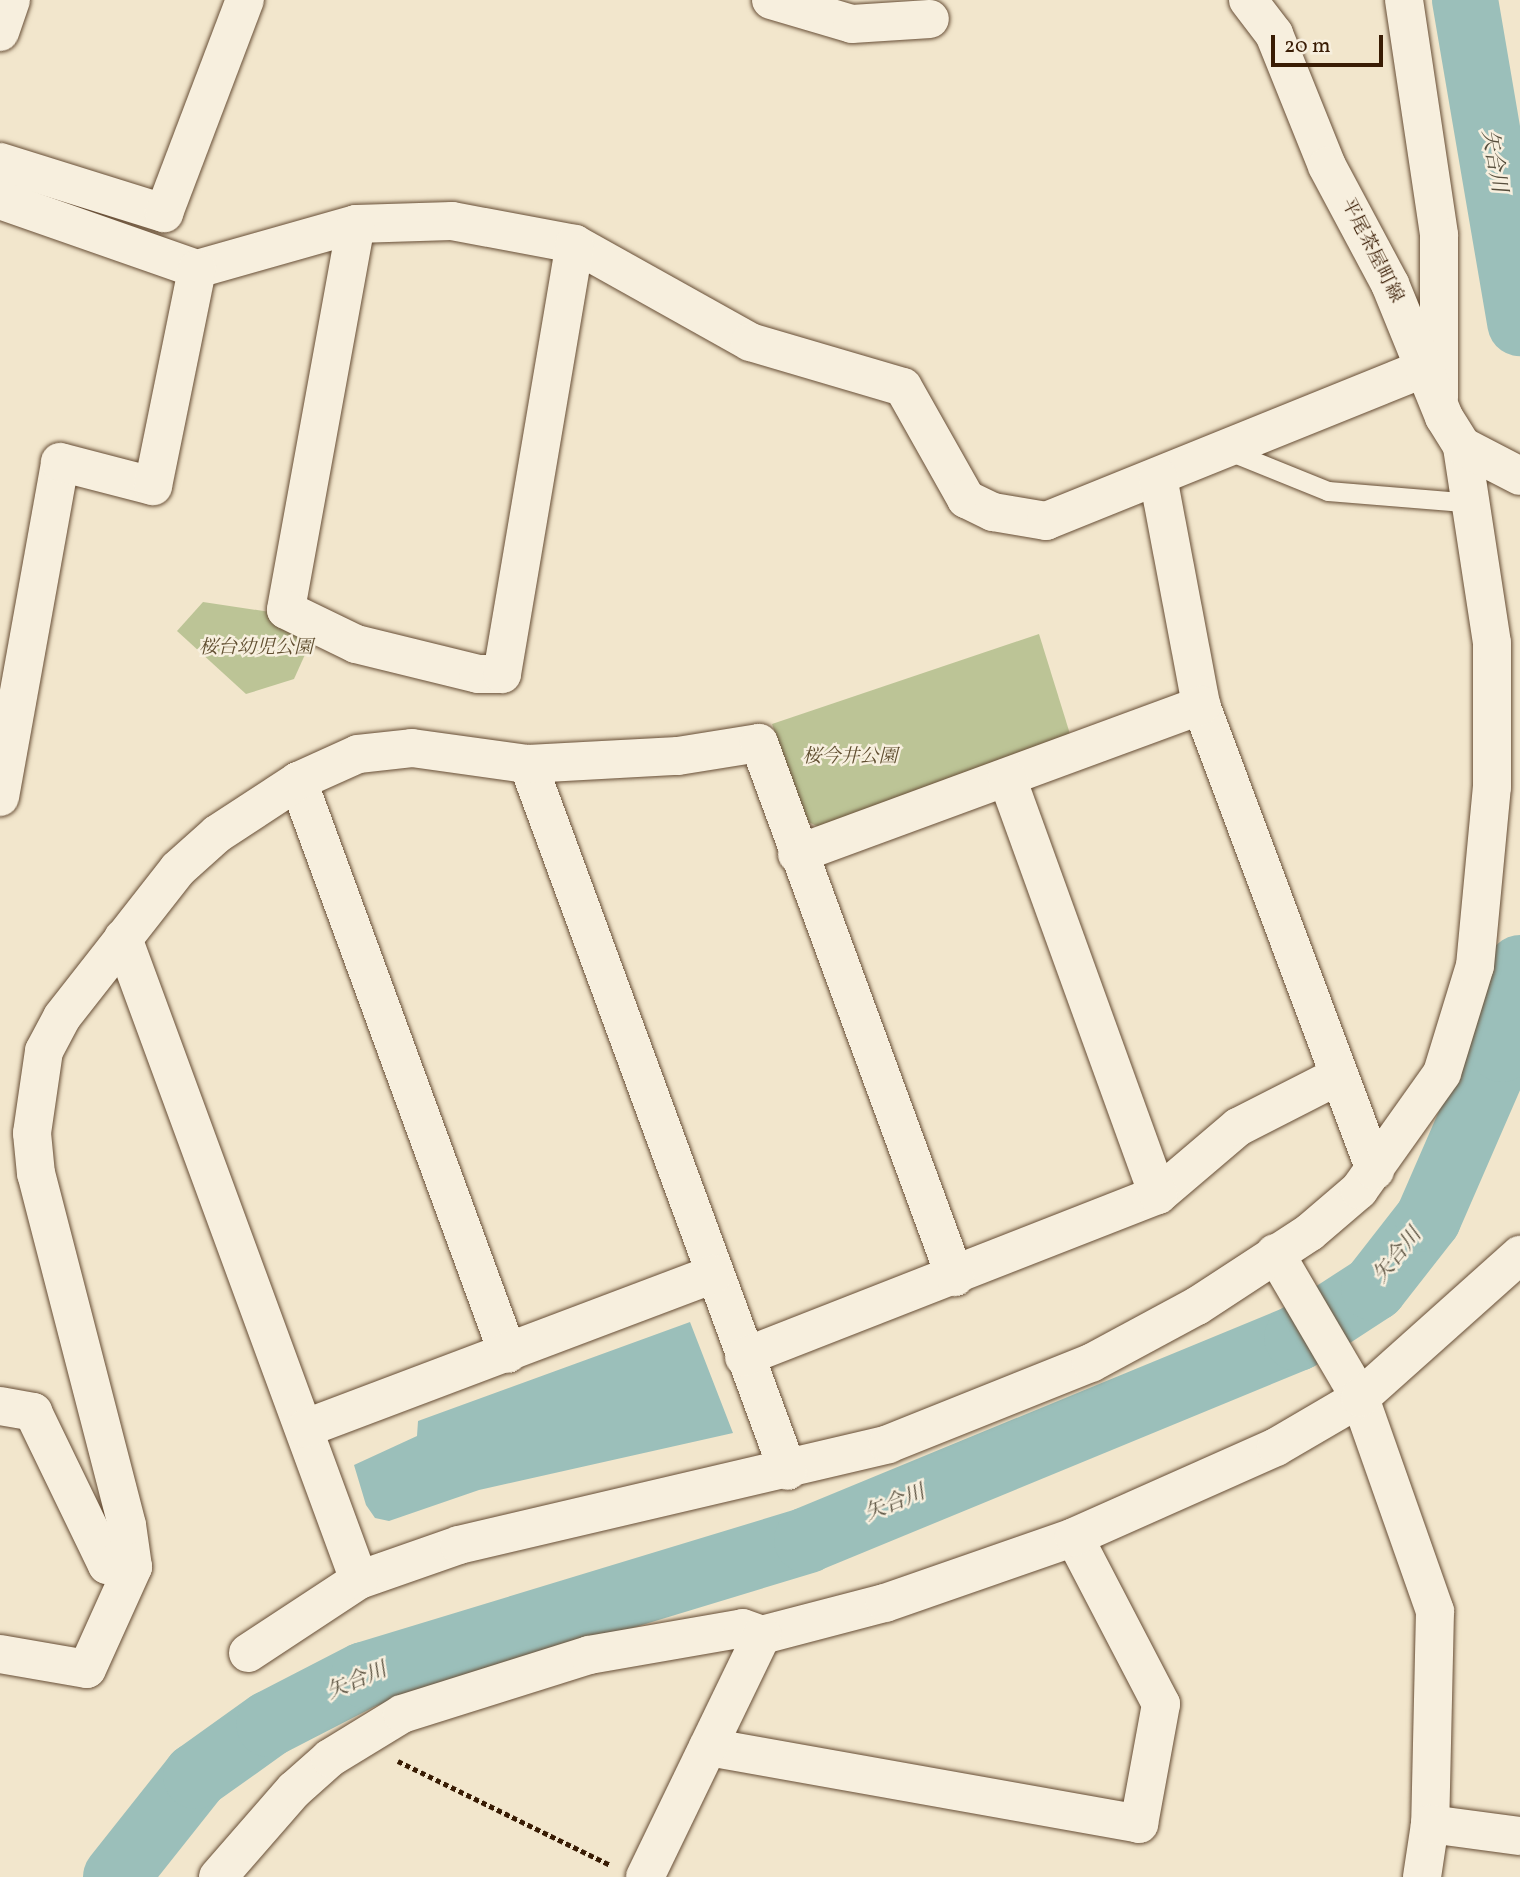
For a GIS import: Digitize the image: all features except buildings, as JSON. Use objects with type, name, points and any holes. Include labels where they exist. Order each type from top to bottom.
[{"type":"street","points":[[0,32],[11,0]]},
{"type":"street","points":[[0,162],[164,213],[245,0]]},
{"type":"street","points":[[771,0],[852,12],[930,19]]},
{"type":"street","name":"平尾茶屋町線","points":[[248,1653],[359,1580],[535,1524],[788,1471],[888,1444],[1091,1363],[1280,1261],[1339,1209],[1375,1171],[1442,1073],[1475,966],[1493,724],[1491,631],[1473,503],[1462,446],[1327,166],[1274,33],[1248,0]]},
{"type":"street","points":[[0,200],[197,269],[356,224],[452,221],[575,244],[750,341],[903,387],[965,499],[993,512],[1046,520],[1224,449],[1433,384],[1444,345],[1439,235],[1404,0]]},
{"type":"street","points":[[356,224],[286,610],[356,644],[478,674],[502,674],[575,244]]},
{"type":"street","points":[[0,797],[60,462],[153,486],[197,269]]},
{"type":"street","points":[[1462,446],[1520,476]]},
{"type":"street","points":[[1158,477],[1201,705],[1375,1171]]},
{"type":"street","points":[[797,854],[1201,705]]},
{"type":"street","points":[[0,1654],[87,1670],[133,1567],[127,1525],[36,1174],[33,1133],[44,1051],[123,937],[178,869],[217,834],[298,781],[389,748],[528,764],[678,756],[759,743],[797,854],[955,1277]]},
{"type":"street","points":[[528,764],[788,1471]]},
{"type":"street","points":[[1007,777],[1158,1195]]},
{"type":"street","points":[[298,781],[508,1354]]},
{"type":"street","points":[[123,937],[306,1428],[359,1580]]},
{"type":"street","points":[[744,1357],[955,1277],[1158,1195],[1238,1127],[1338,1076]]},
{"type":"street","points":[[218,1877],[275,1809],[358,1741],[402,1714],[521,1672],[743,1628],[762,1635],[885,1603],[1074,1537],[1276,1447],[1355,1390],[1520,1255]]},
{"type":"street","points":[[1280,1261],[1355,1390],[1435,1611],[1430,1824],[1422,1877]]},
{"type":"street","points":[[306,1428],[715,1274]]},
{"type":"street","points":[[0,1406],[33,1412],[107,1565],[133,1567]]},
{"type":"street","points":[[708,1747],[1139,1824],[1161,1704],[1074,1537]]},
{"type":"street","points":[[632,1874],[708,1747],[762,1635]]},
{"type":"street","points":[[1430,1824],[1520,1836]]},
{"type":"lane","points":[[1224,449],[1328,491],[1473,503]]},
{"type":"path","points":[[358,1741],[632,1874]]},
{"type":"green space","name":"桜台幼児公園","points":[[203,602],[270,612],[312,639],[294,679],[246,694],[177,631]]},
{"type":"green space","name":"桜今井公園","points":[[1039,634],[1070,734],[826,830],[806,821],[772,724]]},
{"type":"water","points":[[690,1322],[733,1433],[479,1490],[389,1521],[375,1518],[366,1505],[354,1465],[417,1436],[418,1421]]},
{"type":"waterway","name":"矢合川","points":[[1465,0],[1520,323]]},
{"type":"waterway","name":"矢合川","points":[[116,1877],[196,1776],[269,1724],[364,1675],[807,1540],[1297,1338],[1374,1288],[1428,1219],[1502,1049],[1520,968]]}]
